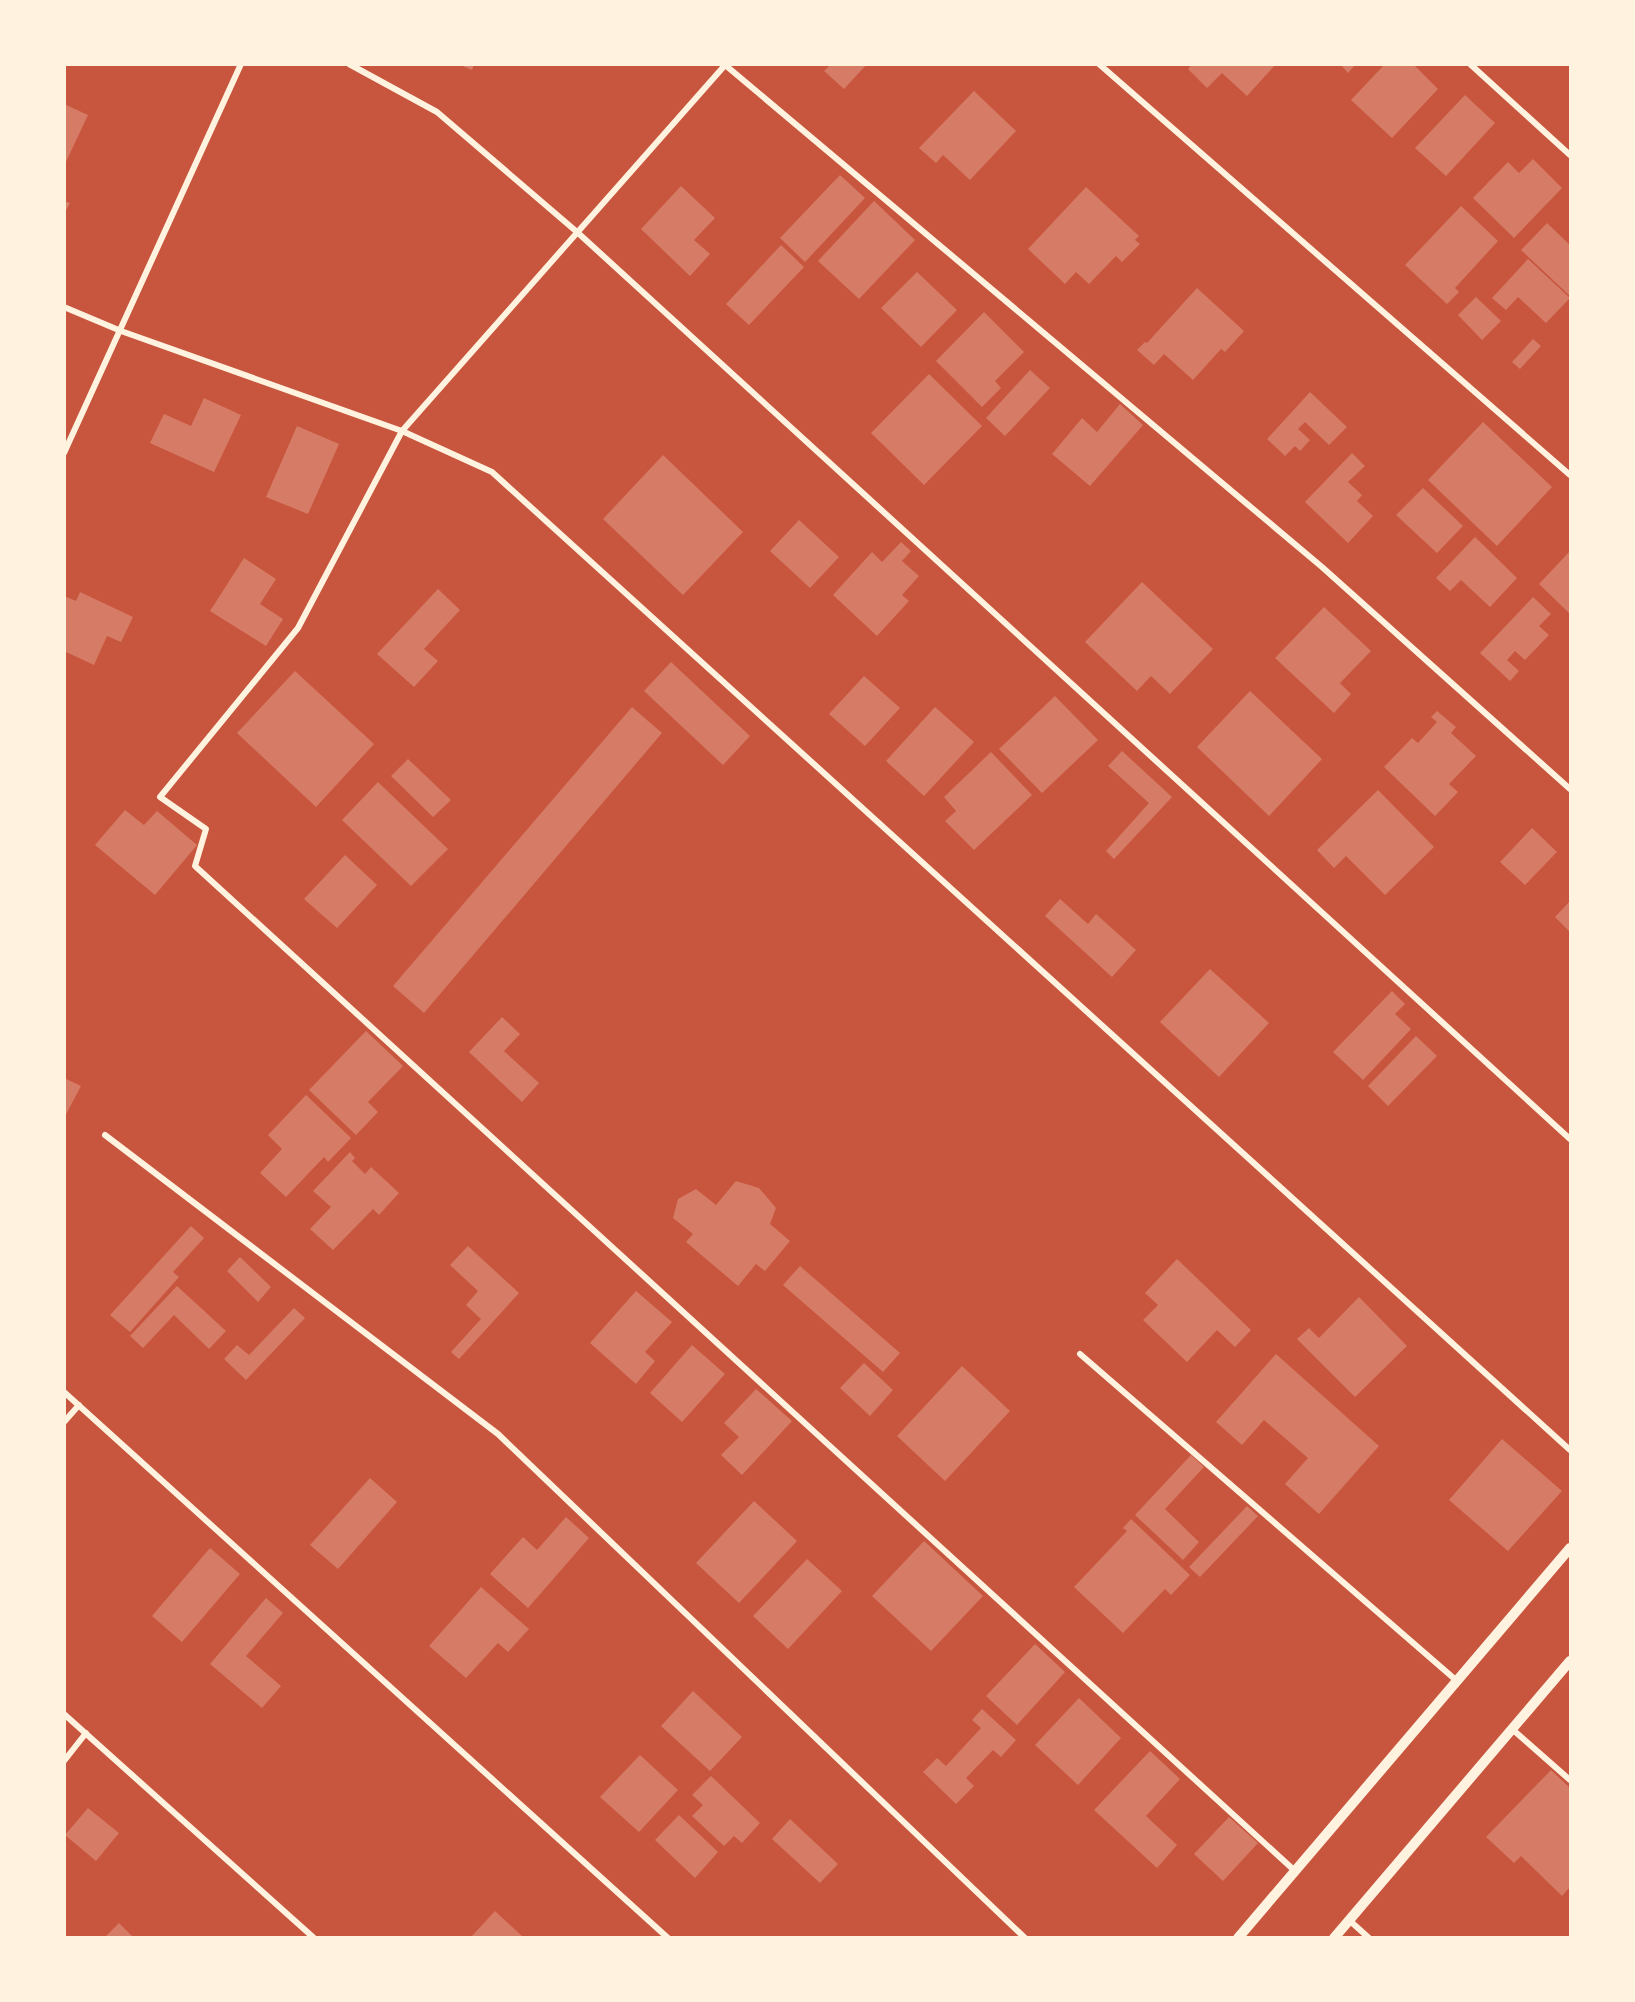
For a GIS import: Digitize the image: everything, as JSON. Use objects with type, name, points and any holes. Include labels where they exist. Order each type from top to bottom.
[{"type":"street","points":[[64,453],[241,64]]},
{"type":"street","points":[[349,64],[437,112],[577,232],[1570,1139]]},
{"type":"street","points":[[1099,64],[1570,475]]},
{"type":"street","points":[[1470,64],[1570,155]]},
{"type":"street","points":[[1294,1871],[195,866],[206,829],[160,797],[298,628],[402,431],[725,65],[1322,567],[1570,789]]},
{"type":"street","points":[[64,308],[121,331],[402,431],[492,472],[1570,1450]]},
{"type":"street","points":[[105,1135],[498,1434],[1025,1938]]},
{"type":"street","points":[[1080,1354],[1457,1681]]},
{"type":"street","points":[[64,1392],[668,1938]]},
{"type":"street","points":[[64,1422],[79,1405]]},
{"type":"street","points":[[1238,1938],[1570,1548]]},
{"type":"street","points":[[1334,1938],[1570,1661]]},
{"type":"street","points":[[64,1714],[314,1938]]},
{"type":"street","points":[[1512,1729],[1570,1780]]},
{"type":"street","points":[[64,1761],[86,1733]]},
{"type":"street","points":[[1349,1920],[1369,1938]]},
{"type":"building","points":[[458,64],[474,64],[472,70]]},
{"type":"building","points":[[831,64],[867,64],[844,89],[824,71]]},
{"type":"building","points":[[1192,64],[1276,64],[1247,96],[1222,73],[1207,88],[1188,69]]},
{"type":"building","points":[[1340,64],[1356,64],[1348,73]]},
{"type":"building","points":[[1385,64],[1413,64],[1438,89],[1392,138],[1351,100]]},
{"type":"building","points":[[974,91],[1016,131],[970,180],[943,155],[936,163],[919,148]]},
{"type":"building","points":[[1465,95],[1495,123],[1446,176],[1415,148]]},
{"type":"building","points":[[64,104],[88,115],[64,166]]},
{"type":"building","points":[[1533,159],[1562,188],[1514,238],[1473,198],[1508,162],[1519,173]]},
{"type":"building","points":[[840,175],[865,198],[805,262],[780,238]]},
{"type":"building","points":[[681,186],[715,218],[694,240],[710,254],[690,276],[641,229]]},
{"type":"building","points":[[1086,187],[1139,236],[1135,240],[1140,244],[1122,262],[1116,256],[1089,284],[1076,272],[1065,284],[1028,249]]},
{"type":"building","points":[[64,201],[70,203],[64,214]]},
{"type":"building","points":[[874,201],[915,240],[859,299],[818,261]]},
{"type":"building","points":[[1461,206],[1498,241],[1455,288],[1459,292],[1447,304],[1405,265]]},
{"type":"building","points":[[1547,223],[1570,245],[1570,296],[1521,250]]},
{"type":"building","points":[[781,245],[804,267],[749,325],[726,304]]},
{"type":"building","points":[[1528,259],[1570,298],[1546,323],[1518,297],[1506,310],[1492,298]]},
{"type":"building","points":[[917,272],[957,310],[921,347],[881,308]]},
{"type":"building","points":[[1197,288],[1244,331],[1225,352],[1221,349],[1193,380],[1164,354],[1154,365],[1137,350],[1145,342],[1147,343]]},
{"type":"building","points":[[1476,297],[1501,321],[1482,340],[1458,315]]},
{"type":"building","points":[[984,312],[1024,352],[995,381],[1001,388],[982,407],[936,361]]},
{"type":"building","points":[[1533,339],[1541,346],[1520,369],[1512,362]]},
{"type":"building","points":[[1030,370],[1050,388],[1005,436],[986,418]]},
{"type":"building","points":[[929,374],[982,426],[924,485],[871,433]]},
{"type":"building","points":[[1310,392],[1347,427],[1329,445],[1305,422],[1298,429],[1310,440],[1300,451],[1295,446],[1285,456],[1267,439]]},
{"type":"building","points":[[204,398],[241,415],[214,472],[150,443],[164,414],[191,426]]},
{"type":"building","points":[[1120,404],[1143,425],[1090,486],[1052,454],[1082,418],[1097,432]]},
{"type":"building","points":[[1483,422],[1552,487],[1497,546],[1428,480]]},
{"type":"building","points":[[297,426],[339,444],[308,514],[266,497]]},
{"type":"building","points":[[1352,453],[1365,466],[1348,482],[1362,495],[1357,501],[1373,516],[1348,543],[1305,502]]},
{"type":"building","points":[[663,455],[743,532],[683,595],[603,519]]},
{"type":"building","points":[[1423,488],[1463,526],[1437,553],[1396,515]]},
{"type":"building","points":[[799,520],[839,557],[810,588],[770,551]]},
{"type":"building","points":[[1475,537],[1517,578],[1490,607],[1461,580],[1450,591],[1436,578]]},
{"type":"building","points":[[901,542],[911,551],[902,561],[919,576],[902,595],[909,601],[877,636],[833,595],[872,552],[882,562]]},
{"type":"building","points":[[1570,551],[1570,614],[1539,584]]},
{"type":"building","points":[[244,558],[276,579],[260,604],[283,619],[266,646],[210,611]]},
{"type":"building","points":[[1142,582],[1213,649],[1170,694],[1151,676],[1137,691],[1085,642]]},
{"type":"building","points":[[438,589],[460,610],[424,649],[438,661],[414,687],[377,654]]},
{"type":"building","points":[[80,592],[133,617],[121,642],[107,636],[94,665],[64,651],[64,596],[76,601]]},
{"type":"building","points":[[1533,597],[1551,614],[1539,626],[1549,635],[1525,660],[1515,651],[1507,660],[1519,671],[1510,681],[1480,653]]},
{"type":"building","points":[[1324,607],[1371,651],[1340,683],[1351,694],[1334,713],[1275,658]]},
{"type":"building","points":[[671,662],[750,736],[723,765],[644,691]]},
{"type":"building","points":[[295,671],[374,744],[316,807],[237,733]]},
{"type":"building","points":[[864,676],[900,708],[865,746],[829,714]]},
{"type":"building","points":[[1250,691],[1322,759],[1269,816],[1197,747]]},
{"type":"building","points":[[1055,696],[1098,740],[1042,793],[999,749]]},
{"type":"building","points":[[632,707],[662,733],[424,1013],[393,986]]},
{"type":"building","points":[[935,707],[974,742],[924,796],[886,761]]},
{"type":"building","points":[[1437,711],[1456,727],[1451,733],[1476,756],[1449,784],[1458,792],[1435,816],[1384,767],[1412,738],[1418,743],[1437,722],[1431,717]]},
{"type":"building","points":[[1122,751],[1172,797],[1114,859],[1106,851],[1149,803],[1108,766]]},
{"type":"building","points":[[991,752],[1032,795],[974,850],[945,821],[956,811],[944,797]]},
{"type":"building","points":[[408,759],[451,800],[433,817],[391,776]]},
{"type":"building","points":[[378,782],[448,849],[411,886],[342,820]]},
{"type":"building","points":[[1378,790],[1434,847],[1385,895],[1346,856],[1334,868],[1317,850]]},
{"type":"building","points":[[125,810],[144,825],[157,811],[197,845],[155,895],[95,845]]},
{"type":"building","points":[[1532,828],[1557,852],[1525,885],[1500,862]]},
{"type":"building","points":[[345,855],[377,885],[337,928],[304,899]]},
{"type":"building","points":[[1060,899],[1088,924],[1096,914],[1136,950],[1112,977],[1045,916]]},
{"type":"building","points":[[1570,901],[1570,932],[1555,917]]},
{"type":"building","points":[[1210,969],[1269,1023],[1219,1077],[1160,1022]]},
{"type":"building","points":[[1392,991],[1405,1004],[1395,1014],[1411,1029],[1363,1080],[1333,1052]]},
{"type":"building","points":[[502,1017],[520,1034],[504,1051],[539,1083],[522,1102],[469,1052]]},
{"type":"building","points":[[366,1031],[403,1066],[368,1102],[378,1112],[356,1135],[309,1090]]},
{"type":"building","points":[[1416,1036],[1437,1056],[1388,1106],[1368,1086]]},
{"type":"building","points":[[64,1078],[81,1086],[64,1118]]},
{"type":"building","points":[[306,1095],[351,1138],[328,1162],[324,1157],[286,1197],[260,1173],[282,1149],[268,1135]]},
{"type":"building","points":[[350,1152],[355,1158],[352,1161],[365,1174],[371,1167],[399,1193],[379,1215],[373,1209],[333,1250],[310,1229],[331,1207],[313,1191]]},
{"type":"building","points":[[736,1181],[759,1188],[776,1208],[770,1224],[790,1241],[765,1271],[756,1264],[738,1286],[686,1242],[693,1234],[673,1218],[678,1199],[696,1189],[716,1205]]},
{"type":"building","points":[[191,1226],[204,1238],[173,1272],[179,1277],[130,1332],[110,1315]]},
{"type":"building","points":[[468,1246],[519,1293],[459,1359],[451,1352],[481,1319],[466,1305],[478,1291],[450,1265]]},
{"type":"building","points":[[240,1257],[271,1287],[258,1302],[227,1271]]},
{"type":"building","points":[[1177,1259],[1251,1330],[1235,1347],[1217,1330],[1187,1362],[1143,1320],[1158,1305],[1145,1293]]},
{"type":"building","points":[[800,1266],[900,1353],[883,1372],[783,1285]]},
{"type":"building","points":[[177,1286],[226,1331],[209,1349],[174,1315],[143,1348],[130,1336]]},
{"type":"building","points":[[636,1291],[672,1322],[645,1352],[655,1361],[636,1384],[590,1343]]},
{"type":"building","points":[[1359,1297],[1407,1346],[1355,1397],[1297,1339],[1309,1328],[1319,1338]]},
{"type":"building","points":[[294,1308],[305,1318],[246,1380],[224,1359],[237,1345],[249,1355]]},
{"type":"building","points":[[692,1345],[725,1374],[682,1422],[650,1393]]},
{"type":"building","points":[[1276,1354],[1379,1446],[1319,1514],[1285,1484],[1308,1458],[1264,1420],[1242,1445],[1216,1422]]},
{"type":"building","points":[[864,1363],[893,1390],[870,1416],[840,1388]]},
{"type":"building","points":[[962,1366],[1010,1411],[945,1481],[897,1436]]},
{"type":"building","points":[[756,1389],[792,1421],[742,1475],[721,1455],[739,1437],[724,1423]]},
{"type":"building","points":[[1502,1439],[1562,1491],[1508,1551],[1449,1500]]},
{"type":"building","points":[[1191,1455],[1204,1467],[1165,1509],[1199,1542],[1183,1560],[1135,1515]]},
{"type":"building","points":[[370,1478],[397,1502],[338,1569],[310,1545]]},
{"type":"building","points":[[754,1501],[797,1541],[739,1603],[696,1563]]},
{"type":"building","points":[[1247,1506],[1258,1516],[1200,1577],[1189,1567]]},
{"type":"building","points":[[566,1517],[589,1538],[528,1608],[490,1574],[523,1537],[537,1550]]},
{"type":"building","points":[[1131,1519],[1190,1575],[1171,1595],[1165,1589],[1123,1633],[1074,1587],[1127,1531],[1123,1528]]},
{"type":"building","points":[[924,1541],[983,1596],[931,1651],[872,1596]]},
{"type":"building","points":[[210,1548],[240,1574],[182,1642],[152,1616]]},
{"type":"building","points":[[807,1559],[842,1591],[788,1649],[753,1616]]},
{"type":"building","points":[[481,1587],[529,1629],[508,1652],[498,1643],[466,1678],[429,1646]]},
{"type":"building","points":[[266,1598],[283,1613],[246,1656],[281,1686],[262,1708],[210,1664]]},
{"type":"building","points":[[1035,1644],[1065,1672],[1017,1725],[986,1696]]},
{"type":"building","points":[[693,1691],[742,1737],[710,1771],[661,1726]]},
{"type":"building","points":[[1079,1698],[1121,1738],[1078,1785],[1035,1745]]},
{"type":"building","points":[[982,1709],[1016,1740],[1001,1757],[993,1750],[966,1778],[974,1786],[956,1804],[923,1772],[937,1758],[946,1766],[981,1728],[972,1720]]},
{"type":"building","points":[[1150,1751],[1180,1779],[1146,1816],[1177,1845],[1157,1868],[1094,1810]]},
{"type":"building","points":[[640,1755],[678,1790],[639,1832],[600,1797]]},
{"type":"building","points":[[1551,1770],[1570,1788],[1570,1887],[1562,1896],[1521,1856],[1514,1863],[1486,1837]]},
{"type":"building","points":[[711,1776],[760,1823],[742,1843],[734,1836],[724,1846],[692,1816],[703,1805],[692,1795]]},
{"type":"building","points":[[88,1808],[119,1833],[96,1861],[65,1835]]},
{"type":"building","points":[[679,1815],[718,1852],[695,1878],[655,1840]]},
{"type":"building","points":[[1229,1817],[1258,1843],[1223,1881],[1194,1854]]},
{"type":"building","points":[[790,1819],[838,1864],[820,1883],[772,1839]]},
{"type":"building","points":[[495,1911],[524,1938],[470,1938]]},
{"type":"building","points":[[119,1923],[134,1938],[104,1938]]}]
